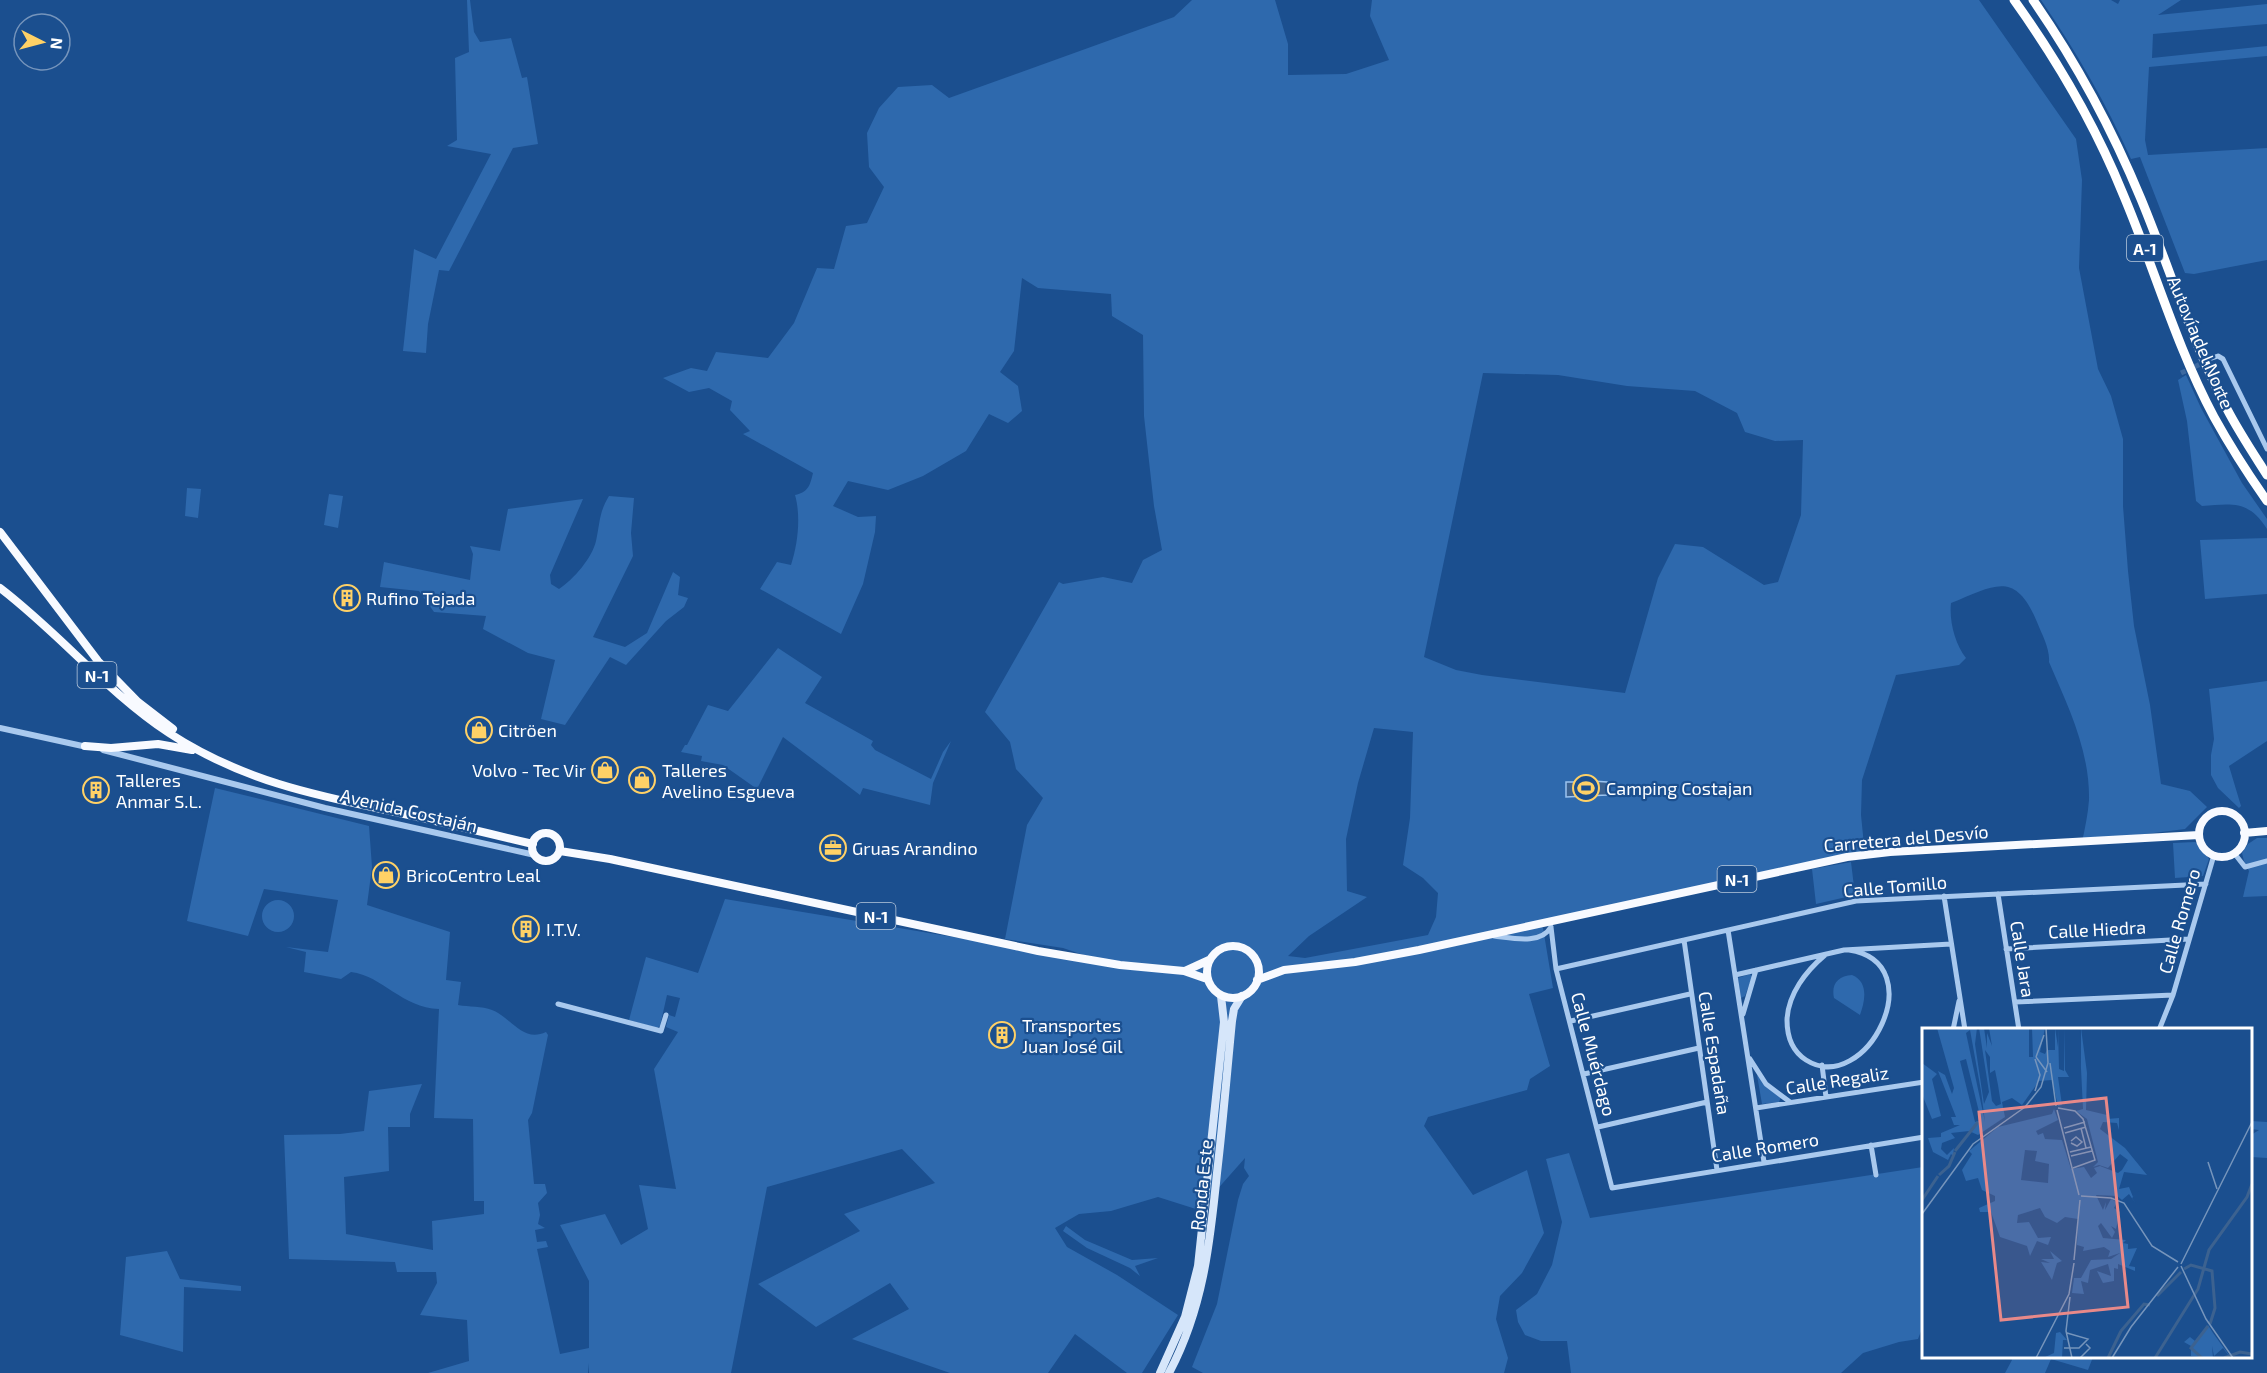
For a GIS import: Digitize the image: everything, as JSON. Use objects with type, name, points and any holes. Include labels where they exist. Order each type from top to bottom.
[{"type":"highway","name":"Autovía del Norte","points":[[2014,0],[2049,52],[2095,134],[2123,192],[2201,390],[2214,417],[2267,501]]},
{"type":"highway","name":"Autovía del Norte","points":[[2033,0],[2064,47],[2114,139],[2140,197],[2211,376],[2227,409],[2267,475]]},
{"type":"highway","name":"N-1","points":[[0,532],[98,661],[116,681],[138,702],[196,744],[205,754]]},
{"type":"highway","name":"N-1","points":[[0,588],[42,623],[127,702],[169,733],[205,754]]},
{"type":"highway","points":[[85,746],[111,748],[158,744],[205,754]]},
{"type":"highway","name":"Avenida Costaján","points":[[205,754],[281,786],[533,844]]},
{"type":"highway","points":[[2225,811],[2240,819],[2244,832],[2242,845],[2234,853],[2220,856],[2214,855],[2205,848],[2199,835],[2202,822],[2208,816],[2225,811]]},
{"type":"highway","points":[[2244,832],[2267,831]]},
{"type":"highway","points":[[550,834],[558,839],[560,851],[549,861],[543,860],[535,855],[533,844],[540,835],[550,834]]},
{"type":"highway","name":"Carretera del Desvío","points":[[1257,980],[1284,970],[1355,962],[1550,924],[1847,857],[1890,852],[2199,835]]},
{"type":"highway","name":"N-1","points":[[560,851],[610,859],[1013,945],[1094,961],[1184,971],[1207,979]]},
{"type":"highway","name":"N-1","points":[[1184,971],[1209,960],[1219,949],[1233,945],[1247,950],[1257,961]]},
{"type":"highway","points":[[1209,960],[1207,979],[1210,986],[1221,996],[1235,998],[1242,996]]},
{"type":"highway","points":[[1257,961],[1257,980]]},
{"type":"highway","name":"Carretera del Desvío","points":[[1257,961],[1270,968],[1284,970]]},
{"type":"highway","name":"N-1","points":[[1242,996],[1252,989],[1257,980]]},
{"type":"main road","name":"Ronda Este","points":[[1160,1373],[1185,1317],[1198,1266],[1224,1022],[1221,996]]},
{"type":"main road","name":"Ronda Este","points":[[1169,1373],[1194,1318],[1206,1268],[1232,1021],[1234,1009],[1242,996]]},
{"type":"street","points":[[2212,358],[2218,356],[2223,359],[2267,449]]},
{"type":"street","name":"Avenida Costaján","points":[[0,728],[85,746],[275,796],[535,855]]},
{"type":"street","points":[[2234,853],[2245,867],[2267,861]]},
{"type":"street","name":"Calle Romero","points":[[2159,1028],[2173,995],[2214,855]]},
{"type":"street","name":"Calle Tomillo","points":[[1557,969],[1856,901],[2206,884]]},
{"type":"street","name":"Calle Jara","points":[[1998,894],[2019,1028]]},
{"type":"street","points":[[1944,896],[1965,1028]]},
{"type":"street","name":"Carretera del Desvío","points":[[1486,935],[1512,938],[1541,937],[1547,934],[1550,924]]},
{"type":"street","name":"Calle Muérdago","points":[[1550,924],[1557,969],[1612,1188]]},
{"type":"street","points":[[1728,930],[1764,1162]]},
{"type":"street","name":"Calle Hiedra","points":[[2007,949],[2189,939]]},
{"type":"street","name":"Calle Espadaña","points":[[1684,940],[1717,1170]]},
{"type":"street","points":[[1735,975],[1849,950],[1951,944]]},
{"type":"street","points":[[1825,955],[1814,964],[1801,981],[1791,1001],[1787,1017],[1789,1037],[1797,1053],[1809,1062],[1822,1065],[1845,1062],[1863,1051],[1878,1032],[1887,1009],[1888,987],[1883,971],[1866,954],[1849,950]]},
{"type":"street","points":[[1742,1022],[1746,998],[1756,970]]},
{"type":"street","points":[[1571,1021],[1690,994]]},
{"type":"street","points":[[2015,1002],[2173,995]]},
{"type":"street","points":[[1953,1028],[1960,997]]},
{"type":"street","points":[[558,1004],[661,1031],[666,1015]]},
{"type":"street","points":[[1584,1074],[1699,1048]]},
{"type":"street","points":[[1747,1053],[1766,1084],[1791,1102]]},
{"type":"street","points":[[1822,1065],[1826,1097]]},
{"type":"street","name":"Calle Regaliz","points":[[1756,1108],[1922,1082]]},
{"type":"street","points":[[1598,1127],[1707,1102]]},
{"type":"street","name":"Calle Romero","points":[[1612,1188],[1922,1137]]},
{"type":"street","points":[[1871,1145],[1876,1175]]},
{"type":"shaded area","points":[[467,0],[470,0],[474,32],[480,42],[511,38],[522,78],[527,77],[538,144],[513,148],[449,271],[439,270],[428,324],[426,353],[403,351],[414,249],[436,259],[491,154],[447,146],[457,140],[455,58],[469,52]]},
{"type":"shaded area","points":[[1192,0],[1275,0],[1288,44],[1288,75],[1346,74],[1389,60],[1370,16],[1372,0],[1979,0],[2076,139],[2082,180],[2079,268],[2098,369],[2111,396],[2123,439],[2123,506],[2134,626],[2150,705],[2161,784],[2190,791],[2207,807],[2185,829],[2082,842],[2089,800],[2082,746],[2049,662],[2045,642],[2029,605],[2020,594],[2011,588],[2002,586],[1979,591],[1951,603],[1954,632],[1966,658],[1959,665],[1896,675],[1862,780],[1861,815],[1865,855],[1537,922],[1543,928],[1553,988],[1529,994],[1550,1066],[1530,1079],[1527,1090],[1428,1117],[1424,1126],[1473,1195],[1527,1170],[1544,1233],[1522,1273],[1500,1296],[1496,1319],[1508,1358],[1504,1373],[1203,1373],[1192,1367],[1217,1304],[1238,1200],[1243,1184],[1249,1176],[1244,1168],[1245,1158],[1199,1210],[1158,1197],[1111,1211],[1079,1214],[1055,1228],[1067,1247],[1117,1275],[1178,1315],[1142,1373],[1127,1373],[1075,1334],[1048,1373],[950,1373],[852,1339],[909,1309],[890,1283],[816,1327],[758,1284],[860,1231],[844,1214],[935,1183],[902,1149],[767,1187],[731,1373],[589,1373],[589,1363],[588,1373],[428,1373],[469,1361],[467,1320],[420,1315],[437,1283],[436,1272],[397,1272],[395,1262],[289,1259],[284,1135],[364,1131],[369,1091],[422,1084],[410,1114],[410,1127],[388,1127],[389,1171],[344,1177],[346,1234],[433,1250],[432,1221],[484,1214],[484,1201],[474,1201],[473,1119],[434,1118],[439,1009],[414,1003],[362,975],[351,972],[341,979],[304,972],[306,952],[286,947],[328,952],[338,900],[264,889],[248,936],[187,921],[215,788],[369,826],[372,867],[367,905],[450,932],[446,980],[461,982],[458,1005],[492,1010],[524,1032],[538,1035],[546,1032],[548,1035],[532,1113],[528,1120],[534,1184],[545,1184],[547,1193],[538,1203],[540,1215],[538,1224],[545,1228],[535,1230],[537,1242],[546,1241],[548,1247],[537,1249],[560,1354],[589,1348],[589,1281],[560,1225],[605,1214],[621,1245],[648,1229],[639,1185],[676,1189],[654,1069],[678,1032],[666,1027],[669,1015],[675,1017],[680,998],[667,995],[660,1026],[657,1028],[629,1020],[646,957],[698,973],[725,899],[1104,962],[1063,948],[1005,939],[1027,825],[1043,798],[1016,769],[1010,742],[985,712],[1059,582],[1063,584],[1103,577],[1132,583],[1143,560],[1162,550],[1154,506],[1144,416],[1143,335],[1112,316],[1111,294],[1038,288],[1022,278],[1014,351],[1000,372],[1018,386],[1022,411],[1008,423],[989,414],[966,451],[923,476],[888,490],[848,481],[833,506],[858,517],[876,516],[875,532],[863,584],[841,634],[760,589],[777,562],[791,565],[798,530],[795,495],[808,488],[813,473],[743,434],[750,431],[730,410],[732,401],[709,388],[689,392],[663,378],[691,368],[707,371],[716,352],[768,358],[794,323],[817,268],[834,269],[846,226],[867,223],[884,187],[869,167],[867,133],[879,108],[898,87],[932,85],[949,98],[1174,17]],"holes":[[[1483,373],[1558,375],[1627,386],[1695,391],[1737,413],[1745,432],[1775,441],[1803,440],[1801,515],[1778,582],[1764,585],[1703,547],[1675,544],[1658,578],[1625,693],[1482,675],[1456,670],[1424,657]],[[1374,728],[1413,732],[1410,818],[1403,865],[1423,878],[1438,893],[1436,917],[1428,935],[1305,958],[1288,956],[1309,936],[1367,897],[1347,891],[1346,839],[1358,783]]]},
{"type":"shaded area","points":[[2041,0],[2111,0],[2118,4],[2120,0],[2181,0],[2158,15],[2267,4],[2267,24],[2153,34],[2152,58],[2267,46],[2267,56],[2149,67],[2145,140],[2148,155],[2267,148],[2267,260],[2194,274],[2185,273],[2140,157],[2131,159],[2090,78]]},
{"type":"shaded area","points":[[2186,375],[2201,408],[2242,483],[2267,519],[2267,529],[2246,508],[2231,505],[2202,506],[2196,501],[2187,421],[2178,380]]},
{"type":"shaded area","points":[[187,488],[201,489],[198,518],[185,516]]},
{"type":"shaded area","points":[[329,494],[343,496],[338,528],[324,525]]},
{"type":"shaded area","points":[[609,496],[634,498],[631,533],[633,556],[593,637],[625,647],[647,633],[673,572],[680,577],[678,595],[688,598],[684,607],[666,621],[626,665],[610,657],[565,725],[541,719],[555,660],[528,653],[483,629],[486,616],[434,612],[419,591],[380,587],[384,562],[470,580],[473,554],[470,546],[500,551],[508,509],[583,499],[550,575],[551,584],[559,589],[576,574],[591,554]]},
{"type":"shaded area","points":[[2267,538],[2267,594],[2205,599],[2200,540]]},
{"type":"shaded area","points":[[778,648],[822,677],[805,703],[873,741],[871,745],[875,750],[931,779],[943,752],[951,741],[933,783],[930,805],[863,788],[860,795],[783,737],[757,789],[723,765],[701,761],[702,756],[681,752],[708,705],[728,711]]},
{"type":"shaded area","points":[[2267,681],[2267,741],[2229,766],[2241,806],[2239,808],[2218,788],[2211,775],[2214,739],[2209,689]]},
{"type":"shaded area","name":"Camping Costajan","points":[[1577,780],[1607,782],[1607,795],[1566,797],[1566,782],[1577,782]]},
{"type":"shaded area","points":[[2257,838],[2267,838],[2267,896],[2243,897],[2249,871],[2242,853],[2248,844]]},
{"type":"shaded area","points":[[2195,842],[2200,845],[2209,859],[2203,876],[2175,878],[2173,843]]},
{"type":"shaded area","points":[[1851,862],[1855,895],[1816,904],[1812,869]]},
{"type":"shaded area","points":[[278,900],[289,905],[294,916],[289,927],[278,932],[267,927],[262,916],[267,905]]},
{"type":"shaded area","points":[[1750,974],[1752,977],[1745,996],[1741,998],[1738,978]]},
{"type":"shaded area","points":[[1852,975],[1861,982],[1864,992],[1860,1015],[1834,998],[1835,985],[1839,979]]},
{"type":"shaded area","points":[[1757,1075],[1781,1097],[1779,1102],[1762,1104]]},
{"type":"shaded area","points":[[2252,1121],[2267,1122],[2267,1158],[2252,1157],[2252,1134],[2259,1130],[2252,1129]]},
{"type":"shaded area","points":[[1569,1153],[1590,1218],[1922,1167],[1922,1329],[1918,1339],[1863,1353],[1841,1373],[1571,1373],[1567,1341],[1541,1341],[1525,1335],[1518,1322],[1516,1310],[1537,1294],[1552,1265],[1562,1222],[1546,1159]]},
{"type":"shaded area","points":[[1066,1226],[1085,1240],[1132,1260],[1158,1258],[1135,1266],[1140,1276],[1130,1268],[1087,1248],[1063,1231]]},
{"type":"shaded area","points":[[167,1251],[180,1279],[241,1286],[241,1291],[184,1287],[183,1352],[120,1335],[126,1257]]},
{"type":"shaded area","points":[[2011,1358],[2093,1358],[2088,1370],[2051,1359],[2045,1373],[2005,1373]]},
{"type":"tunnel","points":[[2181,373],[2207,361]]},
{"type":"place","name":"Rufino Tejada","points":[[347,598]]},
{"type":"place","name":"Citröen","points":[[479,730]]},
{"type":"place","name":"Volvo - Tec Vir","points":[[605,770]]},
{"type":"place","name":"Talleres Avelino Esgueva","points":[[642,780]]},
{"type":"place","name":"Camping Costajan","points":[[1586,788]]},
{"type":"place","name":"Talleres Anmar S.L.","points":[[96,790]]},
{"type":"place","name":"Gruas Arandino","points":[[833,848]]},
{"type":"place","name":"BricoCentro Leal","points":[[386,875]]},
{"type":"place","name":"I.T.V.","points":[[526,929]]},
{"type":"place","name":"Transportes Juan José Gil","points":[[1002,1035]]}]
